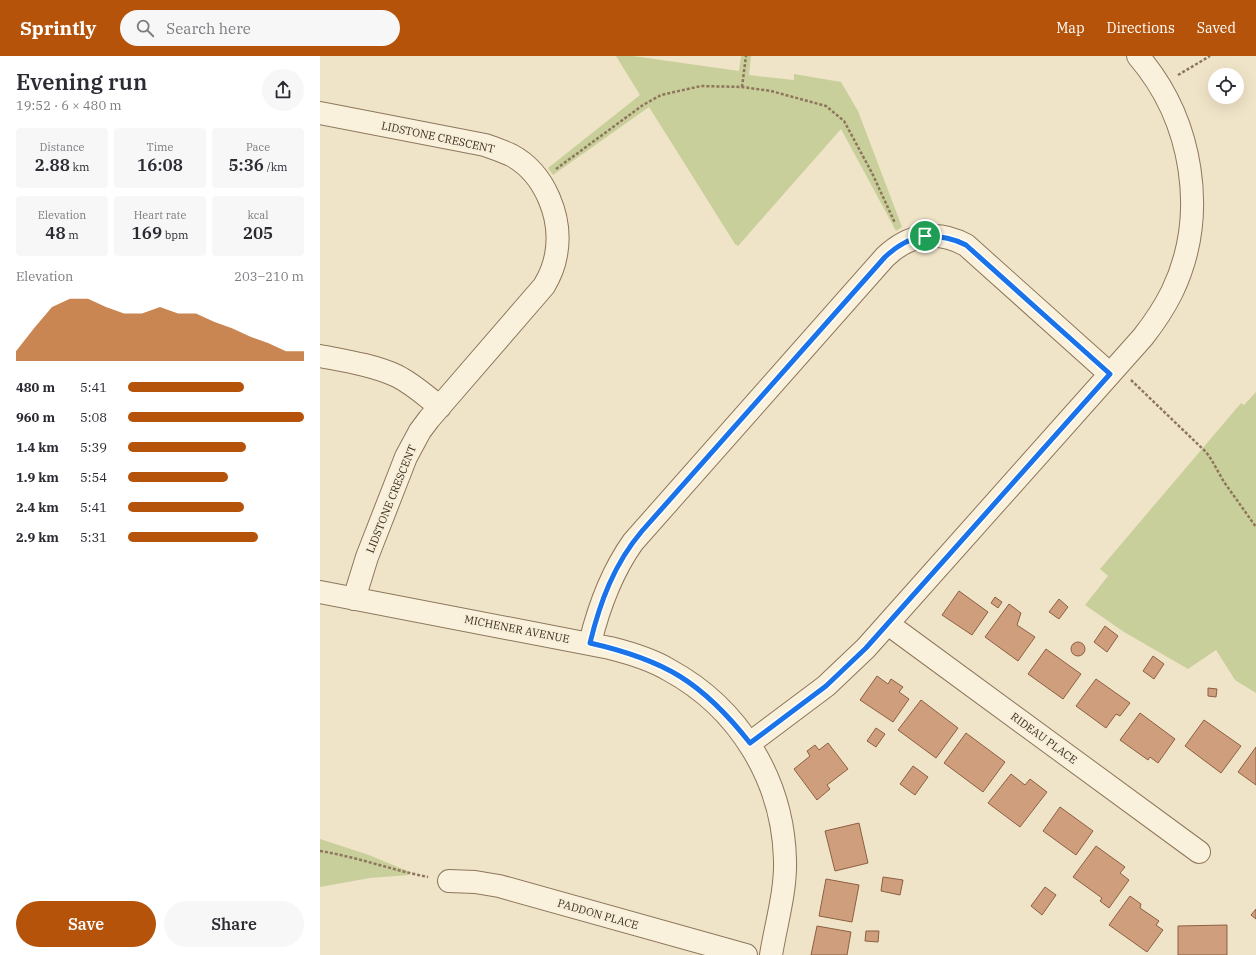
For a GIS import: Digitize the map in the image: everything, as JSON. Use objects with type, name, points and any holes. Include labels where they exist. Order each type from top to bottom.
[{"type":"street","points":[[750,743],[826,686],[852,662],[888,624],[1143,338],[1164,307],[1179,274],[1189,235],[1192,212],[1192,190],[1186,148],[1180,126],[1160,85],[1138,56]]},
{"type":"street","name":"LIDSTONE CRESCENT","points":[[320,113],[485,145],[512,156],[522,163],[540,181],[553,207],[557,223],[558,239],[556,255],[552,271],[544,286],[533,301],[420,431],[406,457],[367,557],[354,599]]},
{"type":"street","points":[[590,643],[604,596],[618,566],[633,542],[885,257],[903,243],[914,238],[937,236],[957,240],[966,245],[1114,370]]},
{"type":"street","points":[[320,356],[362,365],[397,376],[412,385],[440,407]]},
{"type":"street","name":"MICHENER AVENUE","points":[[320,592],[590,643],[639,656],[668,669],[697,687],[715,703],[750,743],[766,774],[773,792],[784,843],[785,875],[770,955]]},
{"type":"street","name":"RIDEAU PLACE","points":[[888,624],[1199,852]]},
{"type":"street","name":"PADDON PLACE","points":[[449,881],[476,882],[500,886],[746,955]]},
{"type":"path","points":[[742,87],[746,56]]},
{"type":"path","points":[[1160,85],[1210,56]]},
{"type":"path","points":[[540,181],[654,98],[672,92],[701,86],[742,87],[771,91],[816,102],[826,106],[840,116],[849,127],[862,152],[903,243]]},
{"type":"path","points":[[1114,370],[1206,452],[1211,458],[1224,482],[1256,527]]},
{"type":"path","points":[[320,851],[373,863],[407,873],[449,881]]},
{"type":"green space","points":[[616,56],[633,56],[739,71],[741,56],[751,56],[749,75],[794,80],[794,74],[841,82],[858,111],[902,227],[896,231],[841,129],[738,246],[735,244],[649,107],[553,175],[548,168],[640,95]]},
{"type":"green space","points":[[1256,392],[1256,693],[1235,680],[1216,650],[1188,669],[1124,632],[1085,605],[1108,576],[1100,569],[1241,403],[1244,405]]},
{"type":"green space","points":[[320,839],[369,855],[410,872],[409,875],[370,878],[320,887]]},
{"type":"building","points":[[959,591],[988,612],[972,635],[942,615]]},
{"type":"building","points":[[995,597],[1002,602],[998,608],[991,603]]},
{"type":"building","points":[[1059,599],[1068,607],[1059,619],[1049,612]]},
{"type":"building","points":[[1009,604],[1021,613],[1017,625],[1035,637],[1018,661],[985,637]]},
{"type":"building","points":[[1105,626],[1118,636],[1107,652],[1094,642]]},
{"type":"building","points":[[1078,642],[1083,644],[1085,649],[1083,654],[1078,656],[1073,654],[1071,649],[1073,644]]},
{"type":"building","points":[[1046,649],[1081,674],[1063,699],[1028,674]]},
{"type":"building","points":[[1153,656],[1164,664],[1154,679],[1143,671]]},
{"type":"building","points":[[877,676],[888,684],[891,679],[903,687],[899,692],[909,699],[893,722],[860,700]]},
{"type":"building","points":[[1096,679],[1130,703],[1120,716],[1116,714],[1106,728],[1076,706]]},
{"type":"building","points":[[1208,688],[1217,689],[1216,697],[1208,696]]},
{"type":"building","points":[[921,700],[958,728],[936,758],[898,730]]},
{"type":"building","points":[[1140,713],[1175,739],[1158,763],[1150,757],[1148,760],[1120,740]]},
{"type":"building","points":[[1204,720],[1241,746],[1221,773],[1185,746]]},
{"type":"building","points":[[876,728],[885,734],[876,747],[867,741]]},
{"type":"building","points":[[966,733],[1005,762],[983,792],[944,763]]},
{"type":"building","points":[[828,743],[848,769],[827,785],[830,789],[817,800],[794,769],[810,756],[807,751],[815,745],[819,750]]},
{"type":"building","points":[[1256,747],[1256,785],[1238,772]]},
{"type":"building","points":[[913,766],[928,777],[915,795],[900,784]]},
{"type":"building","points":[[1011,774],[1025,785],[1030,779],[1047,792],[1020,827],[988,803]]},
{"type":"building","points":[[1060,807],[1093,831],[1076,855],[1043,831]]},
{"type":"building","points":[[859,823],[868,863],[835,871],[825,831]]},
{"type":"building","points":[[1096,846],[1125,867],[1120,873],[1129,880],[1109,908],[1100,901],[1102,898],[1073,877]]},
{"type":"building","points":[[883,877],[903,880],[900,895],[881,891]]},
{"type":"building","points":[[826,879],[859,885],[852,922],[819,916]]},
{"type":"building","points":[[1045,887],[1056,895],[1042,915],[1031,906]]},
{"type":"building","points":[[1130,896],[1141,904],[1140,908],[1159,921],[1156,925],[1163,930],[1147,952],[1109,925]]},
{"type":"building","points":[[1256,909],[1256,919],[1251,915]]},
{"type":"building","points":[[1227,925],[1227,955],[1178,955],[1178,926]]},
{"type":"building","points":[[817,926],[851,932],[847,955],[811,955]]},
{"type":"building","points":[[866,931],[879,931],[878,942],[865,941]]},
{"type":"route","points":[[925,236],[947,237],[966,245],[1110,374],[866,648],[826,686],[750,743],[724,712],[697,687],[683,678],[668,669],[639,656],[590,643],[597,614],[610,580],[625,553],[642,531],[885,257],[903,243],[914,238],[925,236]]}]
